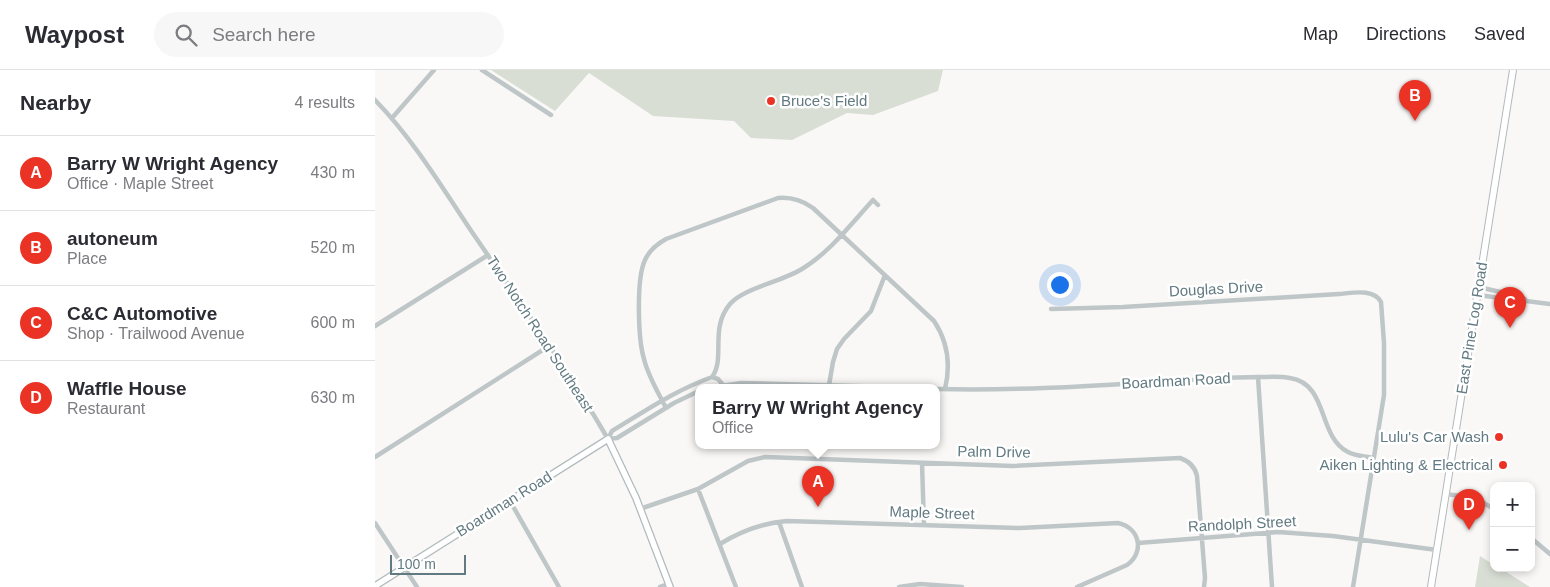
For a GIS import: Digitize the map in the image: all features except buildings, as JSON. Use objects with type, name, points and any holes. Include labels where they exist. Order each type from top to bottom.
[{"type":"main road","name":"East Pine Log Road","points":[[1431,587],[1513,70]]},
{"type":"street","points":[[391,118],[433,70]]},
{"type":"street","points":[[483,70],[551,115]]},
{"type":"street","name":"Two Notch Road Southeast","points":[[375,100],[405,135],[488,254],[608,439],[641,509],[670,585]]},
{"type":"street","points":[[666,408],[645,365],[641,349],[641,271],[647,256],[657,245],[666,239],[758,204],[783,197],[809,204],[934,321],[943,336],[949,362],[945,389]]},
{"type":"street","points":[[722,384],[718,379],[712,377],[717,367],[718,328],[724,312],[731,303],[744,294],[804,268],[819,257],[873,200],[879,205]]},
{"type":"street","points":[[375,325],[488,254]]},
{"type":"street","points":[[829,384],[837,349],[844,338],[871,311],[885,274]]},
{"type":"street","points":[[1478,287],[1514,295],[1526,300]]},
{"type":"street","name":"Douglas Drive","points":[[1051,309],[1339,294],[1371,293],[1377,295],[1380,299],[1384,343],[1385,384],[1373,458]]},
{"type":"street","points":[[1477,295],[1550,304]]},
{"type":"street","points":[[375,457],[549,346]]},
{"type":"street","name":"Boardman Road","points":[[375,586],[608,439],[613,431],[662,399],[681,389],[712,377]]},
{"type":"street","points":[[1257,377],[1272,587]]},
{"type":"street","name":"Boardman Road","points":[[940,388],[1043,389],[1257,377],[1289,377],[1303,383],[1317,397],[1327,424],[1337,443],[1354,454],[1373,458]]},
{"type":"street","points":[[732,384],[785,384]]},
{"type":"street","name":"Boardman Road","points":[[608,439],[617,438],[666,408],[695,393]]},
{"type":"street","name":"Palm Drive","points":[[641,509],[697,489],[748,461],[765,457],[1013,466],[1180,458],[1190,463],[1196,473],[1205,578],[1203,587]]},
{"type":"street","points":[[1353,587],[1373,458]]},
{"type":"street","points":[[923,462],[924,525]]},
{"type":"street","points":[[697,489],[736,587]]},
{"type":"street","points":[[1446,494],[1475,498],[1490,507]]},
{"type":"street","points":[[510,501],[559,587]]},
{"type":"street","points":[[375,522],[417,587]]},
{"type":"street","points":[[779,522],[802,587]]},
{"type":"street","name":"Maple Street","points":[[720,544],[746,530],[779,522],[1020,528],[1118,524],[1132,530],[1138,543]]},
{"type":"street","name":"Randolph Street","points":[[1138,543],[1268,533],[1315,534],[1437,550]]},
{"type":"street","points":[[1535,541],[1550,554]]},
{"type":"street","points":[[1077,587],[1130,563],[1137,554],[1138,543]]},
{"type":"street","points":[[899,587],[913,584],[962,587]]},
{"type":"street","points":[[660,587],[670,585]]},
{"type":"shaded area","name":"Bruce's Field","points":[[491,70],[943,70],[938,91],[873,115],[847,113],[792,140],[751,138],[734,121],[653,116],[589,73],[555,111]]},
{"type":"shaded area","points":[[1480,556],[1490,562],[1490,572],[1506,572],[1530,587],[1475,587]]},
{"type":"place","name":"Bruce's Field","points":[[771,101]]},
{"type":"place","name":"autoneum","points":[[1415,121]]},
{"type":"place","name":"C&C Automotive","points":[[1510,328]]},
{"type":"place","name":"Lulu's Car Wash","points":[[1499,437]]},
{"type":"place","name":"Aiken Lighting & Electrical","points":[[1503,465]]},
{"type":"place","name":"Barry W Wright Agency","points":[[818,507]]},
{"type":"place","name":"Waffle House","points":[[1469,530]]}]
